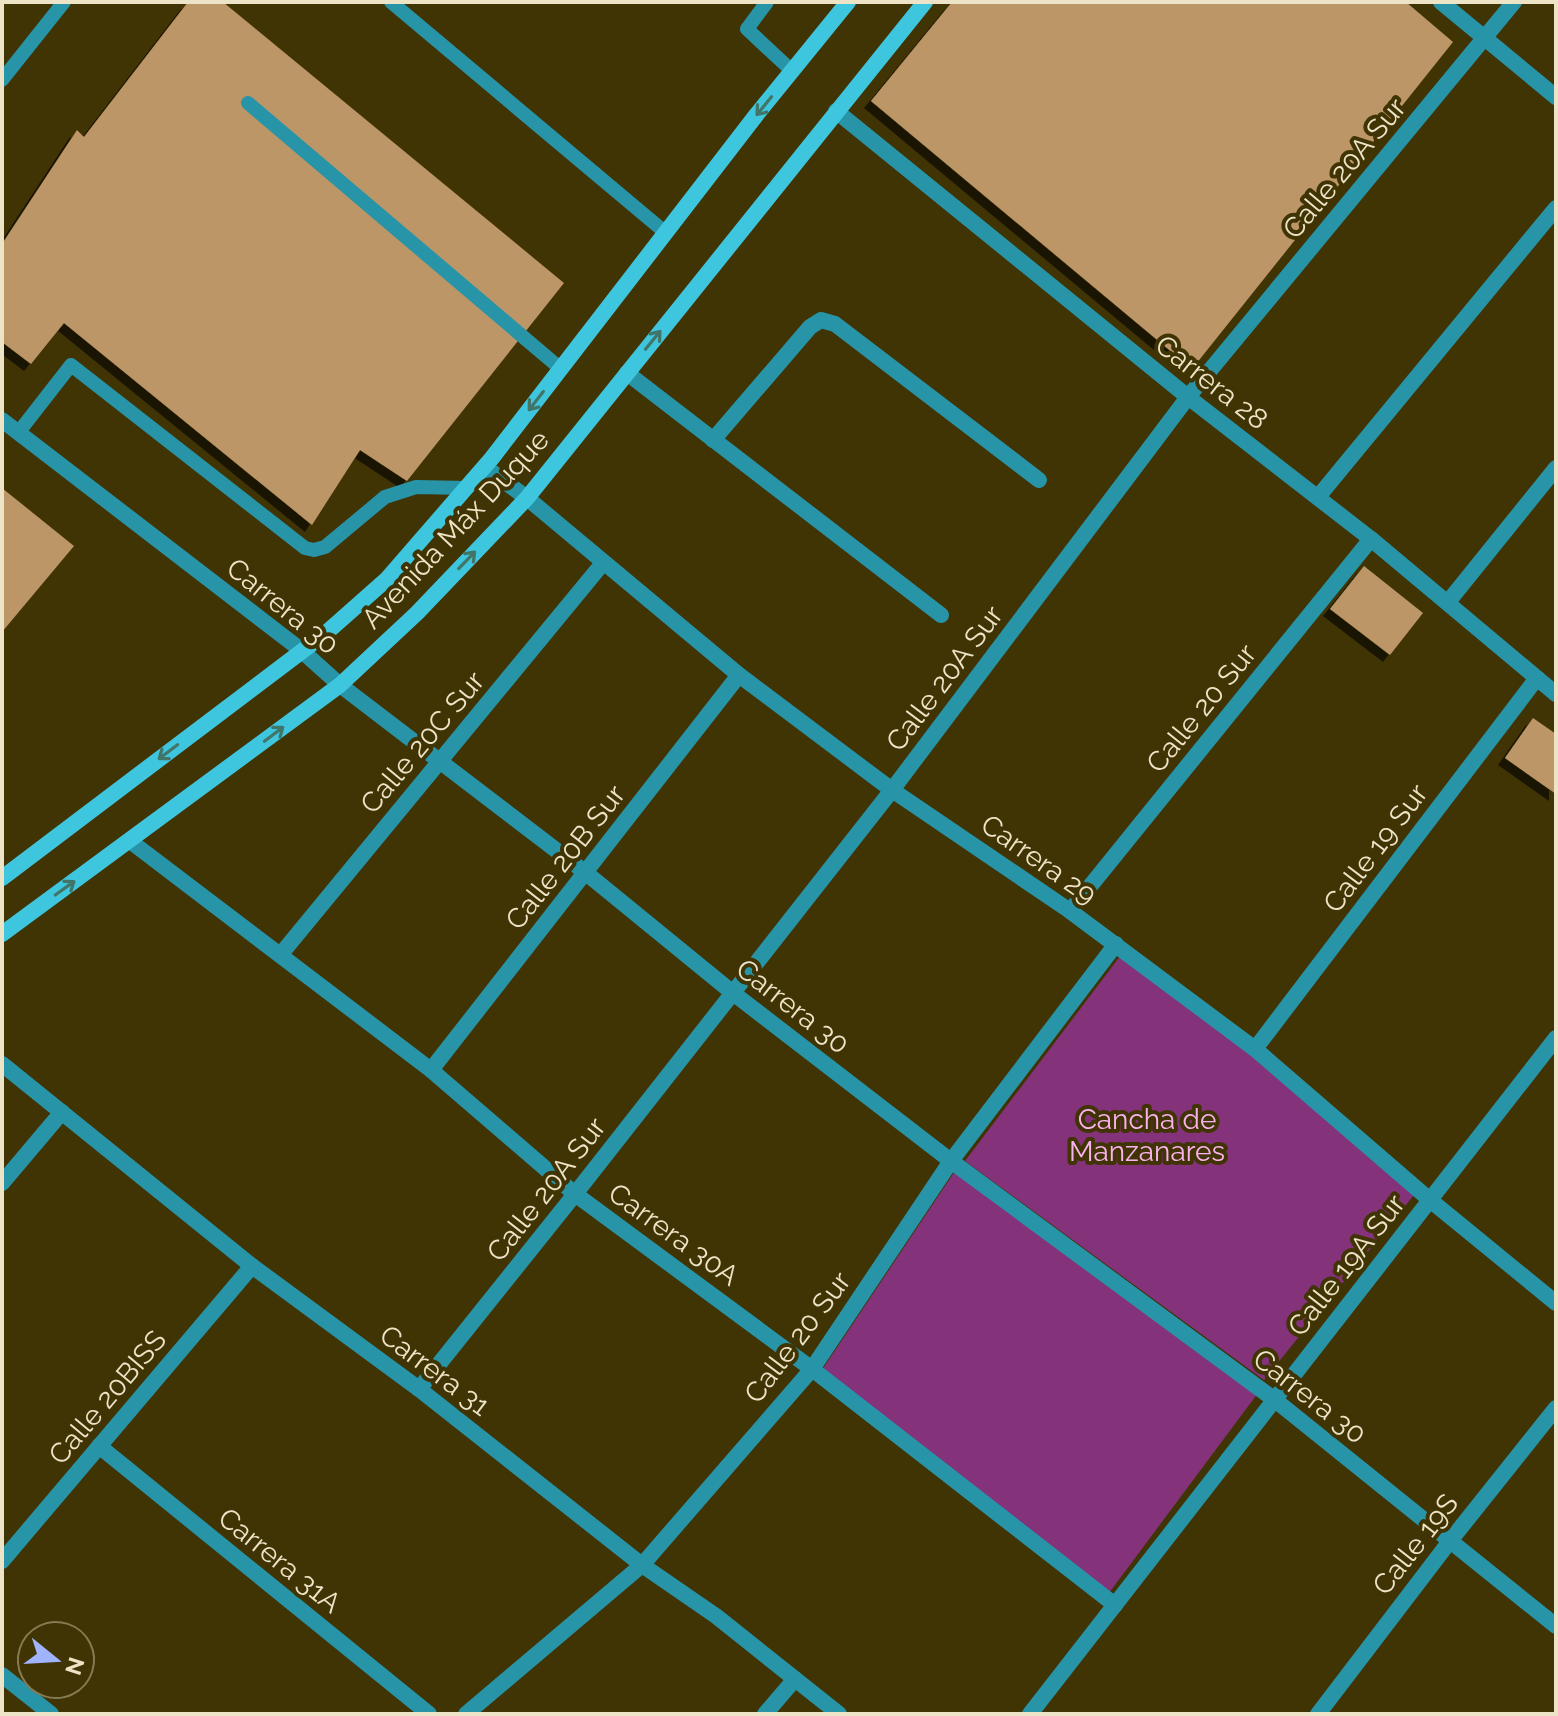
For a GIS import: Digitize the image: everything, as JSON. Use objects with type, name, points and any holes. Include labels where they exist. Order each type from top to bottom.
[{"type":"main road","name":"Avenida Máx Duque","points":[[2,878],[326,633],[387,579],[485,467],[848,2]]},
{"type":"main road","name":"Avenida Máx Duque","points":[[2,934],[340,685],[417,613],[527,498],[925,2]]},
{"type":"street","points":[[1441,2],[1556,97]]},
{"type":"street","name":"Calle 20A Sur","points":[[419,1389],[892,790],[1188,397],[1514,2]]},
{"type":"street","name":"Carrera 28","points":[[836,111],[1188,397],[1371,539],[1556,694]]},
{"type":"street","points":[[1318,497],[1556,208]]},
{"type":"street","points":[[713,440],[810,327],[821,320],[835,324],[1039,480]]},
{"type":"street","points":[[627,373],[941,615]]},
{"type":"street","name":"Carrera 30","points":[[2,420],[301,650],[340,685],[586,873],[733,993],[951,1161],[1275,1400],[1556,1626]]},
{"type":"street","name":"Carrera 29","points":[[485,467],[527,498],[739,675],[892,790],[1116,944],[1255,1049],[1430,1200],[1556,1303]]},
{"type":"street","points":[[1448,602],[1556,468]]},
{"type":"street","name":"Calle 20 Sur","points":[[1070,911],[1371,539]]},
{"type":"street","name":"Calle 20C Sur","points":[[281,954],[603,563]]},
{"type":"street","name":"Calle 20B Sur","points":[[431,1070],[739,675]]},
{"type":"street","name":"Calle 19 Sur","points":[[1255,1049],[1537,678]]},
{"type":"street","name":"Carrera 30A","points":[[130,841],[431,1070],[575,1194],[812,1369],[1115,1605]]},
{"type":"street","name":"Calle 20 Sur","points":[[466,1714],[642,1565],[812,1369],[951,1161],[1116,944]]},
{"type":"street","name":"Calle 19A Sur","points":[[1030,1714],[1556,1038]]},
{"type":"street","name":"Carrera 31","points":[[2,1064],[252,1266],[419,1389],[642,1565],[716,1616],[839,1714]]},
{"type":"street","points":[[2,1183],[62,1112]]},
{"type":"street","name":"Calle 20BISS","points":[[2,1561],[252,1266]]},
{"type":"street","name":"Calle 19S","points":[[1318,1714],[1556,1408]]},
{"type":"street","name":"Carrera 31A","points":[[99,1446],[429,1714]]},
{"type":"street","points":[[2,1675],[51,1714]]},
{"type":"street","points":[[765,1714],[795,1679]]},
{"type":"lane","points":[[2,80],[64,2]]},
{"type":"lane","points":[[391,2],[666,233]]},
{"type":"lane","points":[[767,2],[747,29],[792,71]]},
{"type":"lane","points":[[248,103],[561,369]]},
{"type":"lane","points":[[18,433],[71,365],[305,548],[314,550],[325,547],[385,497],[416,487],[467,488]]},
{"type":"green space","name":"Cancha de Manzanares","points":[[1121,955],[1252,1055],[1414,1195],[1264,1380],[965,1161]]},
{"type":"green space","points":[[955,1171],[1258,1393],[1109,1593],[822,1370]]},
{"type":"building","points":[[188,2],[223,2],[564,283],[407,481],[360,450],[312,525],[64,323],[31,364],[2,342],[2,244],[77,130],[84,137]]},
{"type":"building","points":[[952,2],[1406,2],[1453,42],[1192,369],[871,101]]},
{"type":"building","points":[[2,488],[74,546],[2,632]]},
{"type":"building","points":[[1364,566],[1423,613],[1390,655],[1330,609]]},
{"type":"building","points":[[1533,718],[1556,734],[1556,794],[1505,758]]}]
